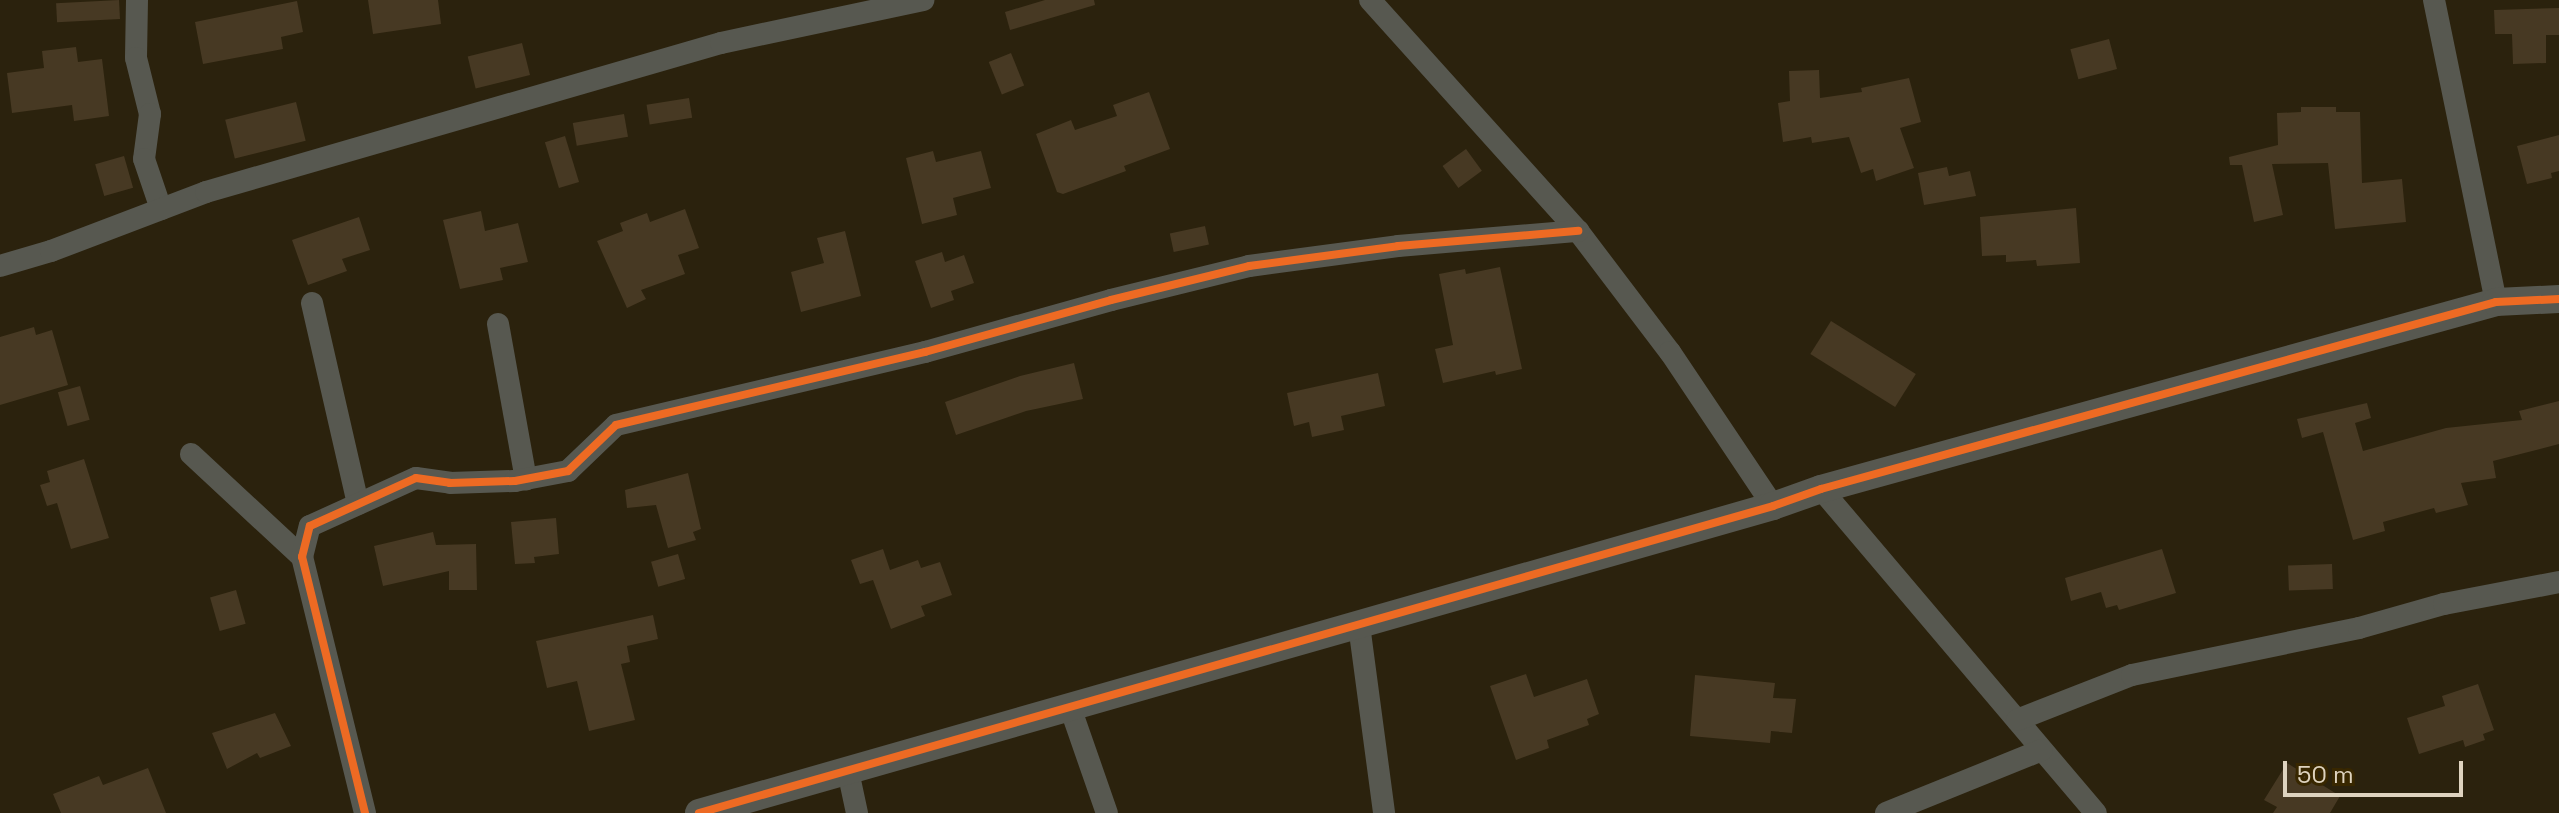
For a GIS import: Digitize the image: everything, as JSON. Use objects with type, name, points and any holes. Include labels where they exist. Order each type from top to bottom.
[{"type":"street","points":[[137,0],[136,58],[150,114],[144,159],[161,209]]},
{"type":"street","points":[[0,266],[51,251],[161,209],[721,43],[923,0]]},
{"type":"street","points":[[1370,0],[1578,231],[1670,352],[1773,506]]},
{"type":"street","points":[[2434,0],[2496,302]]},
{"type":"street","points":[[365,813],[302,557],[310,526],[416,478],[450,483],[526,479],[568,471],[616,425],[925,352],[1111,300],[1249,266],[1398,246],[1578,231]]},
{"type":"street","points":[[699,813],[1773,506],[1821,489],[2496,302],[2559,299]]},
{"type":"street","points":[[312,303],[358,504]]},
{"type":"street","points":[[498,324],[526,479]]},
{"type":"street","points":[[191,454],[302,557]]},
{"type":"street","points":[[1821,489],[2096,813]]},
{"type":"street","points":[[2017,720],[2132,675],[2359,628],[2444,604],[2559,582]]},
{"type":"street","points":[[1359,625],[1384,813]]},
{"type":"street","points":[[1070,707],[1107,813]]},
{"type":"street","points":[[1886,813],[2042,750]]},
{"type":"street","points":[[848,771],[857,813]]},
{"type":"building","points":[[119,0],[120,19],[57,22],[56,3]]},
{"type":"building","points":[[368,0],[438,0],[441,24],[373,34]]},
{"type":"building","points":[[1045,0],[1094,0],[1095,5],[1010,30],[1005,12]]},
{"type":"building","points":[[297,1],[303,32],[281,37],[283,49],[203,64],[195,22]]},
{"type":"building","points":[[2559,8],[2559,35],[2546,35],[2546,63],[2513,64],[2512,34],[2495,34],[2494,10]]},
{"type":"building","points":[[2109,39],[2117,69],[2078,79],[2070,49]]},
{"type":"building","points":[[522,43],[530,75],[476,89],[468,57]]},
{"type":"building","points":[[76,47],[78,62],[102,59],[109,116],[74,121],[72,105],[12,113],[7,73],[44,68],[42,51]]},
{"type":"building","points":[[1011,53],[1024,85],[1002,94],[989,62]]},
{"type":"building","points":[[1819,70],[1820,98],[1862,92],[1861,88],[1909,78],[1921,122],[1900,128],[1914,168],[1876,181],[1873,169],[1861,173],[1849,137],[1812,143],[1811,137],[1783,142],[1778,103],[1790,101],[1789,71]]},
{"type":"building","points":[[1149,92],[1170,149],[1124,166],[1126,171],[1063,194],[1057,192],[1036,134],[1071,120],[1075,130],[1117,116],[1113,105]]},
{"type":"building","points":[[689,98],[692,118],[650,124],[647,105]]},
{"type":"building","points":[[296,102],[306,141],[235,158],[225,120]]},
{"type":"building","points":[[2301,107],[2336,107],[2336,112],[2360,112],[2362,183],[2402,179],[2406,222],[2335,229],[2328,163],[2272,164],[2283,215],[2254,222],[2242,165],[2230,165],[2229,157],[2278,145],[2277,113],[2301,112]]},
{"type":"building","points":[[624,114],[628,137],[577,146],[573,123]]},
{"type":"building","points":[[2559,135],[2559,171],[2551,173],[2552,178],[2527,184],[2517,146]]},
{"type":"building","points":[[565,136],[579,182],[559,188],[545,142]]},
{"type":"building","points":[[1466,149],[1482,171],[1458,188],[1443,166]]},
{"type":"building","points":[[933,151],[936,162],[981,151],[991,188],[953,198],[957,215],[922,224],[906,158]]},
{"type":"building","points":[[124,156],[133,188],[104,196],[95,164]]},
{"type":"building","points":[[1947,167],[1949,176],[1970,171],[1976,196],[1924,205],[1918,173]]},
{"type":"building","points":[[2076,208],[2080,263],[2037,266],[2036,260],[2006,262],[2006,255],[1982,256],[1980,217]]},
{"type":"building","points":[[685,209],[699,248],[678,255],[685,274],[641,290],[646,299],[627,308],[597,241],[623,231],[620,223],[647,213],[650,222]]},
{"type":"building","points":[[481,211],[485,231],[518,223],[528,262],[500,268],[503,280],[460,289],[443,220]]},
{"type":"building","points":[[359,217],[370,250],[342,259],[347,271],[308,285],[292,240]]},
{"type":"building","points":[[1205,226],[1209,245],[1174,252],[1170,233]]},
{"type":"building","points":[[845,231],[861,296],[801,312],[791,272],[824,263],[817,238]]},
{"type":"building","points":[[942,252],[945,262],[964,255],[974,283],[951,291],[954,300],[931,308],[915,261]]},
{"type":"building","points":[[1500,267],[1522,369],[1496,375],[1495,371],[1443,383],[1435,349],[1453,345],[1439,274],[1465,269],[1466,274]]},
{"type":"building","points":[[1831,321],[1916,374],[1895,407],[1810,354]]},
{"type":"building","points":[[34,327],[36,335],[52,330],[68,385],[0,405],[0,337]]},
{"type":"building","points":[[1074,363],[1083,399],[1026,411],[956,435],[945,402],[1020,376]]},
{"type":"building","points":[[1378,373],[1385,406],[1341,416],[1344,430],[1312,437],[1309,422],[1294,426],[1287,393]]},
{"type":"building","points":[[80,386],[90,420],[68,426],[58,392]]},
{"type":"building","points":[[2559,401],[2559,444],[2493,461],[2496,478],[2461,483],[2468,505],[2436,513],[2434,508],[2383,522],[2385,531],[2353,540],[2323,432],[2302,438],[2297,419],[2367,403],[2371,418],[2355,423],[2363,451],[2446,428],[2522,420],[2519,411]]},
{"type":"building","points":[[84,459],[109,538],[71,549],[57,503],[47,506],[40,485],[50,482],[47,471]]},
{"type":"building","points":[[688,473],[701,529],[693,532],[696,540],[668,548],[656,505],[627,508],[625,490]]},
{"type":"building","points":[[556,518],[559,554],[534,557],[535,563],[515,564],[511,522]]},
{"type":"building","points":[[433,532],[436,545],[476,544],[477,590],[449,590],[449,571],[383,586],[374,546]]},
{"type":"building","points":[[883,549],[890,570],[918,560],[921,568],[940,562],[952,595],[921,606],[925,616],[891,629],[873,580],[860,584],[851,560]]},
{"type":"building","points":[[2162,549],[2176,593],[2119,610],[2117,605],[2106,608],[2101,592],[2071,601],[2065,578]]},
{"type":"building","points":[[678,554],[685,579],[658,587],[651,562]]},
{"type":"building","points":[[2332,564],[2333,589],[2289,591],[2288,566]]},
{"type":"building","points":[[236,590],[246,624],[220,631],[210,597]]},
{"type":"building","points":[[653,615],[658,639],[627,646],[630,662],[621,664],[635,720],[589,731],[577,681],[547,688],[536,641]]},
{"type":"building","points":[[1526,674],[1534,697],[1587,679],[1599,714],[1587,719],[1589,725],[1547,740],[1549,748],[1516,760],[1490,686]]},
{"type":"building","points":[[1695,675],[1775,683],[1773,698],[1796,699],[1792,733],[1771,731],[1770,743],[1690,736]]},
{"type":"building","points":[[2478,684],[2494,730],[2483,734],[2485,740],[2465,747],[2463,740],[2419,754],[2407,718],[2445,706],[2442,696]]},
{"type":"building","points":[[275,713],[291,746],[260,758],[257,753],[227,769],[212,733]]},
{"type":"building","points":[[2287,763],[2340,796],[2330,813],[2273,813],[2277,807],[2264,800]]},
{"type":"building","points":[[148,768],[166,813],[61,813],[53,794],[99,776],[103,785]]},
{"type":"cycle path","points":[[365,813],[302,557],[310,526],[416,478],[450,483],[515,481],[568,471],[616,425],[925,352],[1111,300],[1249,266],[1398,246],[1578,231]]},
{"type":"cycle path","points":[[699,813],[1773,506],[1821,489],[2496,302],[2559,299]]}]
